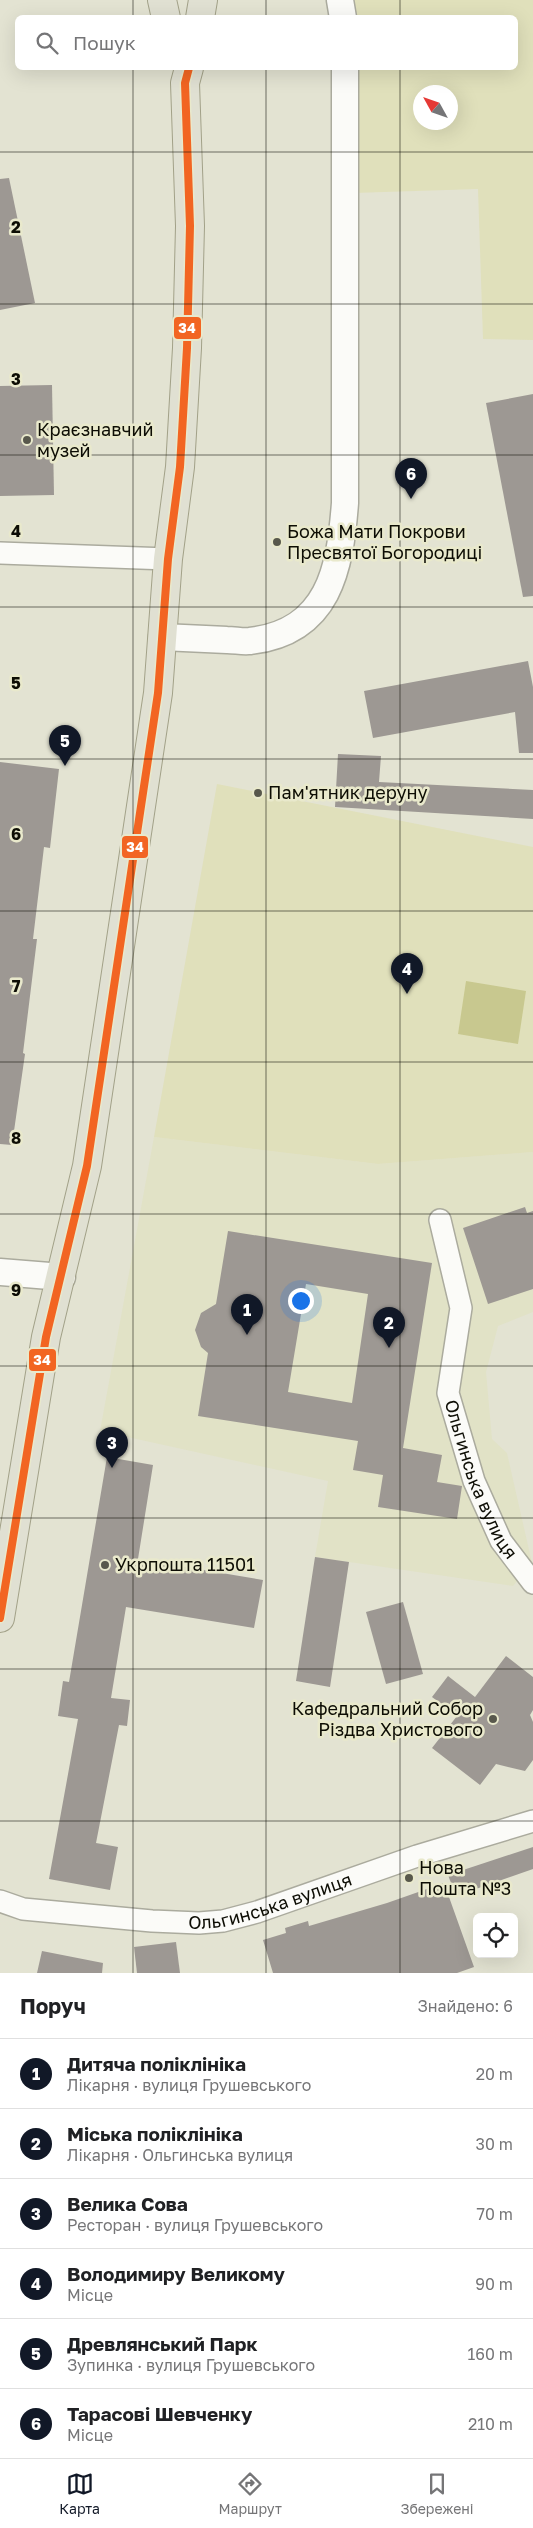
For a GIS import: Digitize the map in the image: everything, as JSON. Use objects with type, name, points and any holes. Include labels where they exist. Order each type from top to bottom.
[{"type":"highway","points":[[162,0],[165,15]]},
{"type":"highway","points":[[200,15],[203,0]]},
{"type":"highway","points":[[0,1618],[46,1337],[62,1277],[87,1166],[148,777],[158,693],[168,559],[180,466],[187,348],[190,226],[185,73]]},
{"type":"street","points":[[340,0],[342,15]]},
{"type":"street","points":[[162,637],[248,642],[274,637],[299,622],[319,605],[332,583],[342,547],[345,503],[345,70]]},
{"type":"street","points":[[0,553],[168,559]]},
{"type":"street","name":"Ольгинська вулиця","points":[[440,1220],[461,1308],[448,1393],[474,1481],[501,1542],[533,1583]]},
{"type":"street","points":[[0,1272],[62,1277]]},
{"type":"street","name":"Ольгинська вулиця","points":[[0,1901],[23,1910],[152,1921],[199,1923],[223,1921],[258,1912],[418,1856],[533,1821]]},
{"type":"shaded area","points":[[349,0],[533,0],[533,340],[483,339],[478,189],[353,193],[351,70],[518,70],[518,15],[350,15]]},
{"type":"shaded area","points":[[217,784],[533,847],[533,1152],[378,1164],[154,1137]]},
{"type":"shaded area","points":[[466,981],[526,991],[518,1044],[458,1034]]},
{"type":"shaded area","points":[[154,1137],[378,1164],[533,1152],[533,1312],[498,1326],[486,1372],[492,1439],[507,1453],[532,1563],[513,1586],[315,1557],[328,1481],[100,1431]]},
{"type":"building","points":[[9,178],[35,303],[0,310],[0,179]]},
{"type":"building","name":"Краєзнавчий музей","points":[[52,385],[54,495],[0,496],[0,386]]},
{"type":"building","points":[[533,394],[533,596],[523,597],[486,403]]},
{"type":"building","points":[[528,661],[533,687],[533,753],[519,753],[515,712],[373,738],[364,691]]},
{"type":"building","points":[[338,754],[381,756],[379,782],[533,790],[533,819],[335,807]]},
{"type":"building","points":[[0,762],[59,769],[50,848],[44,847],[33,939],[37,939],[23,1053],[25,1054],[12,1145],[0,1144]]},
{"type":"building","points":[[525,1207],[527,1213],[533,1211],[533,1289],[488,1304],[463,1228]]},
{"type":"building","points":[[228,1231],[432,1263],[403,1448],[442,1455],[437,1482],[462,1486],[457,1519],[378,1507],[383,1475],[353,1470],[358,1441],[198,1416],[208,1353],[201,1347],[195,1330],[201,1313],[216,1304]],"holes":[[[306,1284],[368,1294],[352,1403],[288,1392]]]},
{"type":"building","points":[[107,1457],[153,1465],[138,1559],[263,1580],[254,1628],[126,1607],[111,1698],[130,1700],[127,1726],[119,1725],[96,1843],[118,1847],[110,1890],[49,1879],[78,1719],[58,1716],[63,1681],[69,1682]]},
{"type":"building","points":[[315,1557],[349,1562],[330,1687],[296,1681]]},
{"type":"building","points":[[403,1602],[423,1674],[386,1684],[366,1612]]},
{"type":"building","name":"Кафедральний Собор Різдва Христового","points":[[506,1656],[533,1677],[533,1710],[530,1715],[533,1722],[533,1760],[525,1771],[496,1764],[480,1785],[432,1748],[457,1716],[432,1697],[448,1676],[475,1697]]},
{"type":"building","points":[[533,1847],[533,1869],[456,1896],[448,1875]]},
{"type":"building","points":[[444,1883],[474,1967],[457,1973],[273,1973],[263,1940],[286,1933],[285,1928],[308,1921],[309,1926],[387,1903]]},
{"type":"building","points":[[176,1942],[180,1973],[137,1973],[134,1947]]},
{"type":"building","points":[[42,1951],[103,1963],[102,1973],[37,1973]]},
{"type":"transit line","name":"34","points":[[0,1618],[46,1337],[87,1166],[158,693],[168,559],[180,467],[187,348],[190,226],[185,83],[188,70]]},
{"type":"place","name":"Краєзнавчий музей","points":[[27,440]]},
{"type":"place","name":"Тарасові Шевченку","points":[[411,499]]},
{"type":"place","name":"Божа Мати Покрови Пресвятої Богородиці","points":[[277,542]]},
{"type":"place","name":"Древлянський Парк","points":[[65,766]]},
{"type":"place","name":"Пам'ятник деруну","points":[[258,793]]},
{"type":"place","name":"Володимиру Великому","points":[[407,994]]},
{"type":"place","name":"Дитяча поліклініка","points":[[247,1335]]},
{"type":"place","name":"Міська поліклініка","points":[[389,1348]]},
{"type":"place","name":"Велика Сова","points":[[112,1468]]},
{"type":"place","name":"Укрпошта 11501","points":[[105,1565]]},
{"type":"place","name":"Кафедральний Собор Різдва Христового","points":[[493,1719]]},
{"type":"place","name":"Нова Пошта №3","points":[[409,1878]]}]
